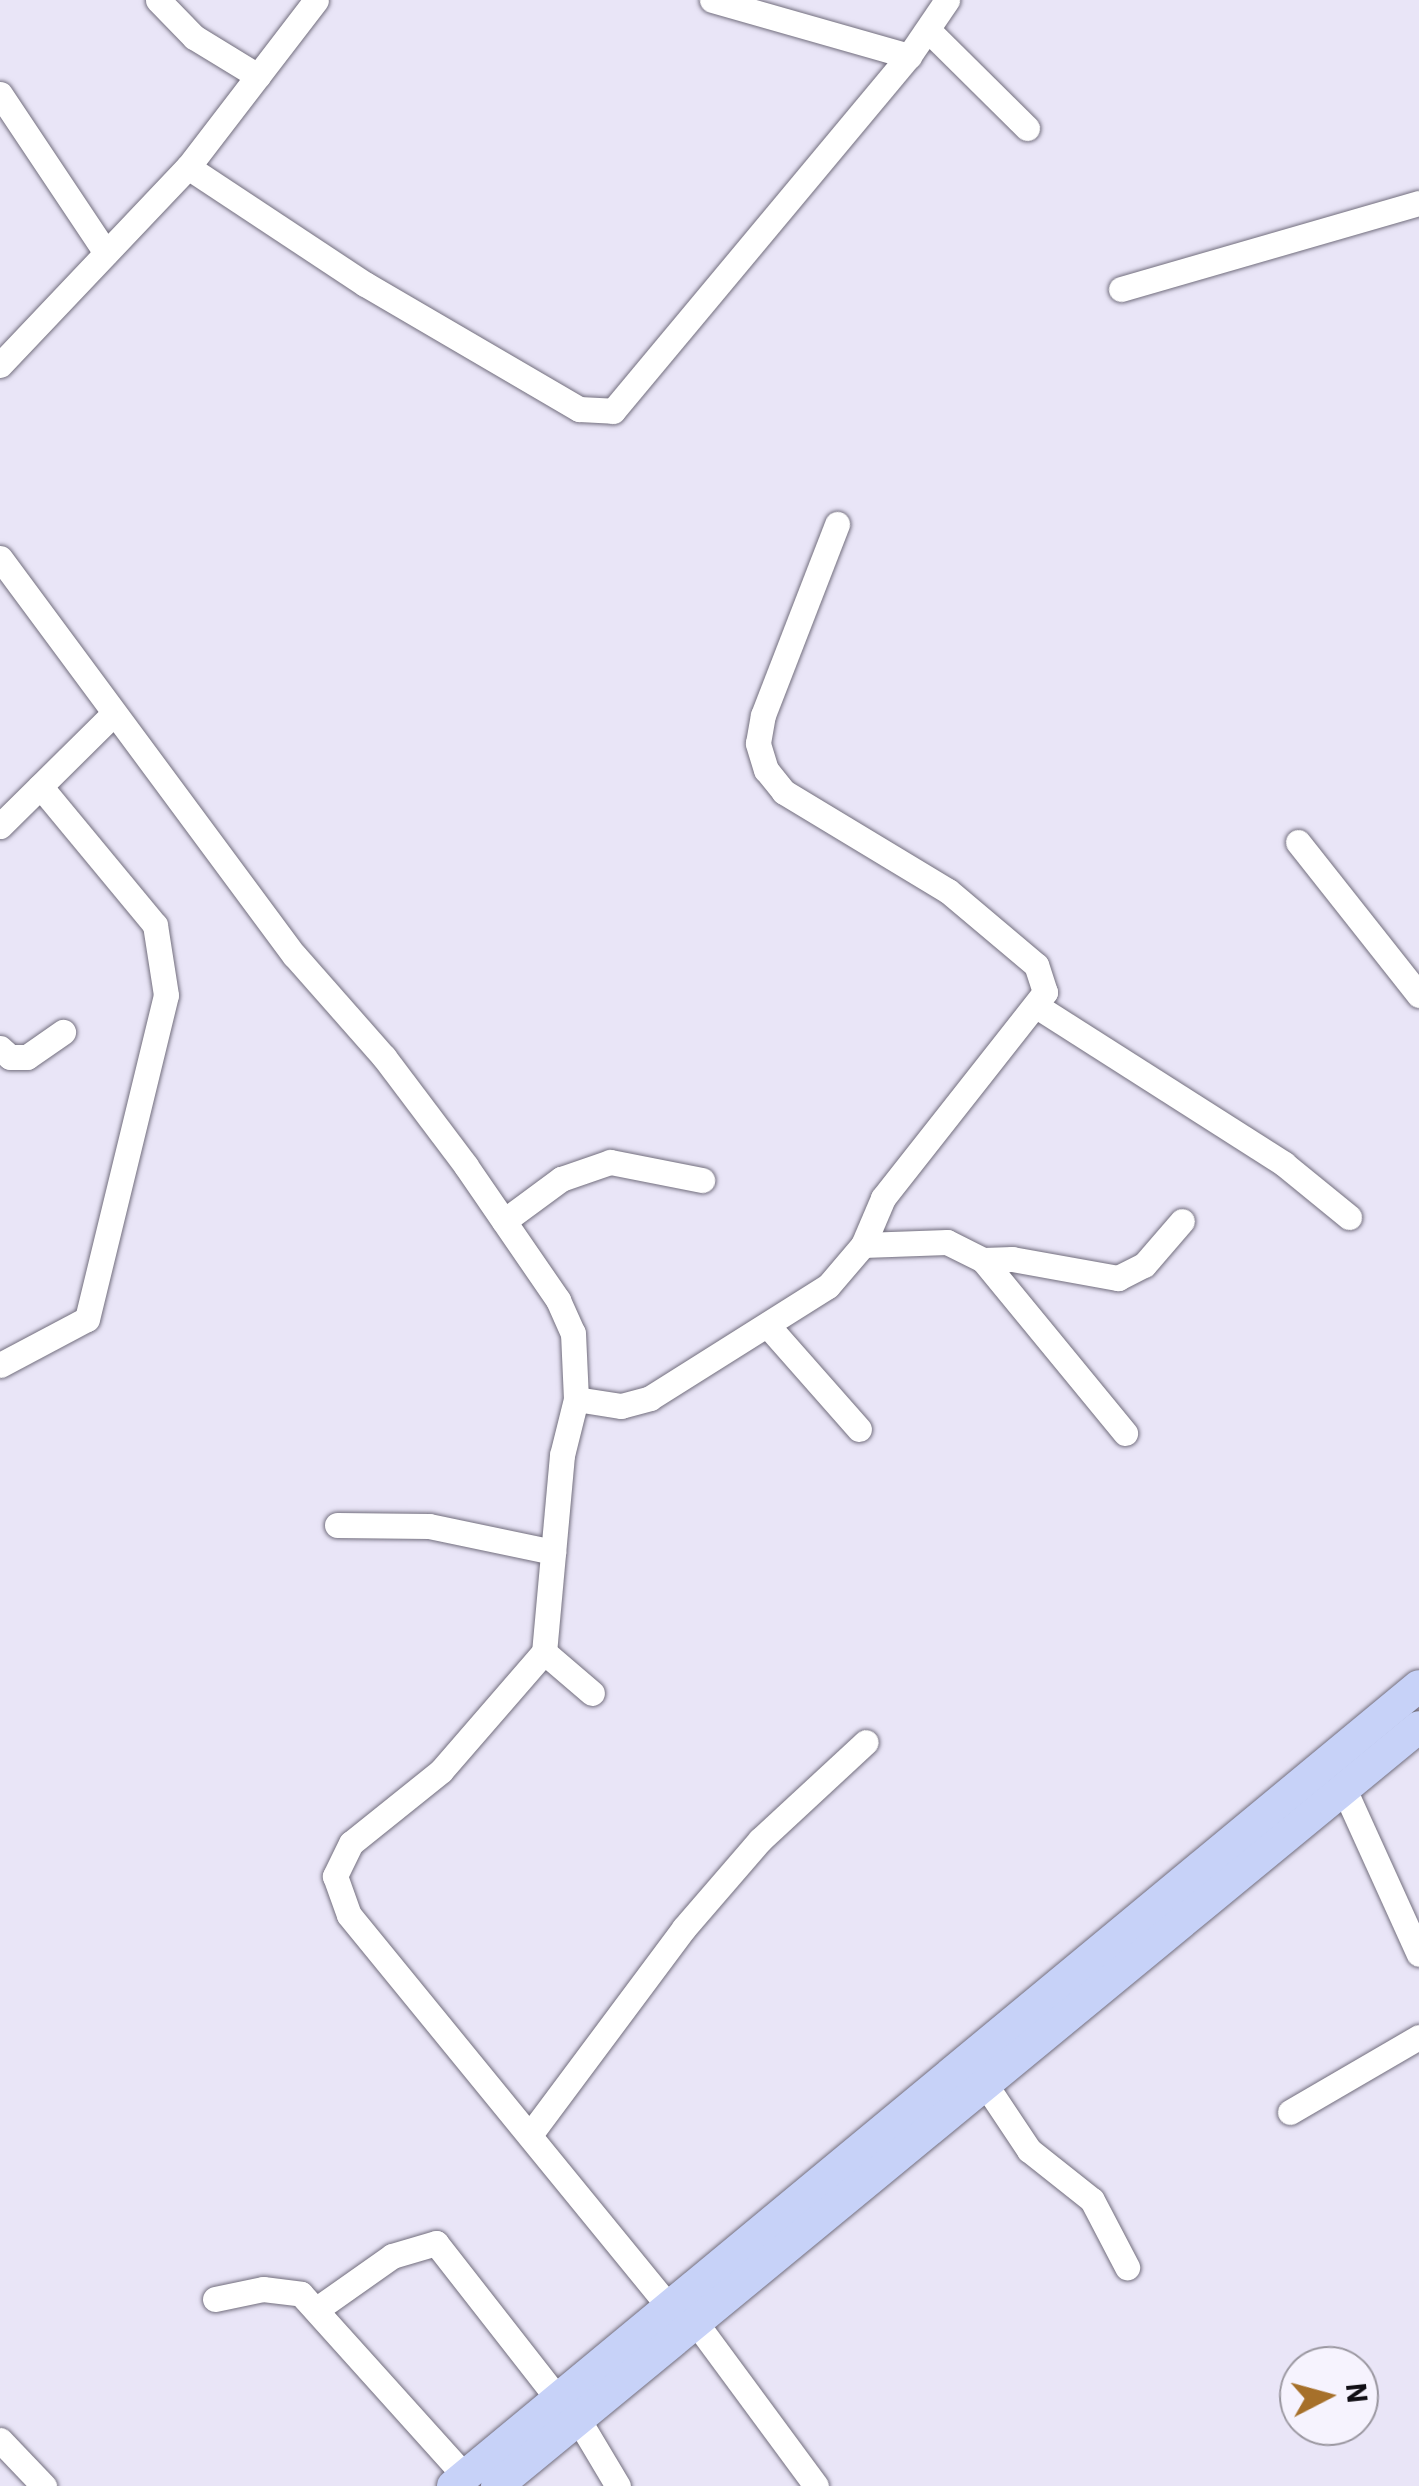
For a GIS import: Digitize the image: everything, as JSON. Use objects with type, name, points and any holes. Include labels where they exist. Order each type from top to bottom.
[{"type":"main road","points":[[459,2481],[568,2409],[683,2316],[1419,1686]]},
{"type":"main road","points":[[683,2316],[987,2087],[1419,1727]]},
{"type":"main road","points":[[497,2486],[568,2409]]},
{"type":"street","points":[[158,0],[194,37],[258,76]]},
{"type":"street","points":[[0,365],[188,167],[316,0]]},
{"type":"street","points":[[712,0],[909,56]]},
{"type":"street","points":[[188,167],[365,284],[596,414],[626,400],[909,56],[947,0]]},
{"type":"street","points":[[929,31],[1027,128]]},
{"type":"street","points":[[0,94],[106,253]]},
{"type":"street","points":[[1121,289],[1419,203]]},
{"type":"street","points":[[576,1399],[620,1406],[650,1398],[770,1327],[828,1286],[863,1245],[883,1198],[1038,1007],[1045,978],[1036,965],[948,891],[784,792],[766,770],[758,744],[762,714],[837,524]]},
{"type":"street","points":[[0,558],[112,715],[295,956],[384,1056],[504,1221],[573,1333],[576,1399],[562,1455],[544,1652],[440,1771],[351,1844],[335,1876],[349,1915],[683,2316],[816,2486]]},
{"type":"street","points":[[0,826],[112,715]]},
{"type":"street","points":[[0,1365],[88,1319],[166,995],[155,925],[40,786]]},
{"type":"street","points":[[1298,842],[1419,995]]},
{"type":"street","points":[[1038,1007],[1284,1164],[1349,1216]]},
{"type":"street","points":[[0,1048],[10,1057],[27,1057],[64,1032]]},
{"type":"street","points":[[504,1221],[561,1179],[598,1165],[637,1163],[702,1180]]},
{"type":"street","points":[[984,1260],[1012,1259],[1118,1278],[1144,1265],[1182,1221]]},
{"type":"street","points":[[863,1245],[947,1242],[984,1260],[1125,1433]]},
{"type":"street","points":[[770,1327],[859,1430]]},
{"type":"street","points":[[337,1526],[429,1526],[554,1552]]},
{"type":"street","points":[[544,1652],[592,1693]]},
{"type":"street","points":[[532,2132],[684,1928],[760,1840],[866,1742]]},
{"type":"street","points":[[1344,1789],[1419,1954]]},
{"type":"street","points":[[1290,2112],[1419,2037]]},
{"type":"street","points":[[987,2087],[1028,2150],[1092,2200],[1127,2266]]},
{"type":"street","points":[[317,2309],[392,2256],[436,2243],[568,2409],[618,2486]]},
{"type":"street","points":[[215,2299],[283,2289],[317,2309],[459,2481]]},
{"type":"street","points":[[0,2440],[44,2486]]}]
